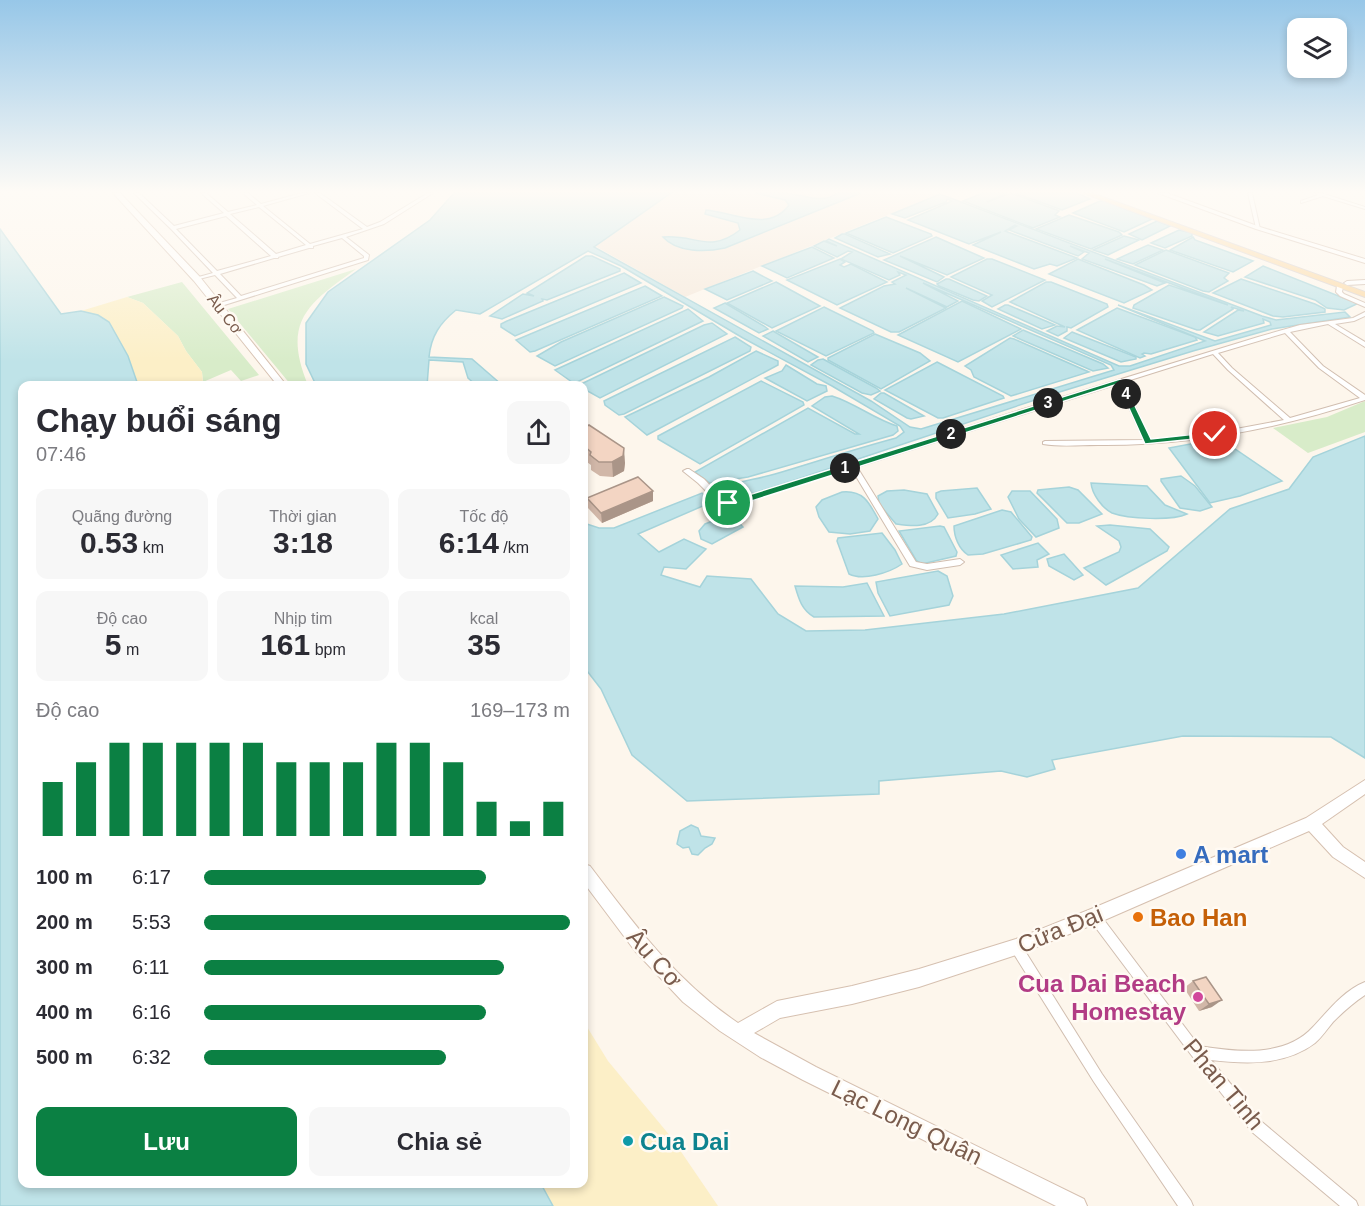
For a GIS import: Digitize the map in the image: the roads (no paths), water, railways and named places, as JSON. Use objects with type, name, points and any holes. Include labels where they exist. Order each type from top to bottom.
[{"type":"main road","name":"Âu Cơ","points":[[169,249],[197,279],[279,381]]},
{"type":"main road","points":[[1243,249],[1343,285],[1365,290]]},
{"type":"main road","points":[[1248,249],[1365,295]]},
{"type":"main road","points":[[1327,249],[1365,261]]},
{"type":"main road","name":"Cửa Đại","points":[[738,1032],[777,1010],[852,995],[919,978],[1016,947],[1311,824],[1365,786]]},
{"type":"main road","points":[[1311,824],[1338,852],[1365,871]]},
{"type":"main road","name":"Âu Cơ","points":[[588,876],[630,932],[676,984],[738,1032]]},
{"type":"main road","name":"Lạc Long Quân","points":[[738,1032],[828,1084],[1077,1206]]},
{"type":"street","points":[[193,249],[240,298]]},
{"type":"street","points":[[268,249],[276,256]]},
{"type":"street","points":[[197,279],[301,249]]},
{"type":"street","points":[[218,305],[366,259],[367,256],[359,249]]},
{"type":"street","points":[[1365,282],[1343,285],[1339,292],[1365,305]]},
{"type":"street","points":[[687,471],[721,501],[728,503],[1214,352],[1287,331],[1354,319],[1365,314]]},
{"type":"street","points":[[1330,323],[1365,345]]},
{"type":"street","points":[[1287,331],[1321,367],[1365,398]]},
{"type":"street","points":[[1357,339],[1365,337]]},
{"type":"street","points":[[1214,352],[1287,420]]},
{"type":"street","points":[[1120,381],[1148,442]]},
{"type":"street","points":[[1045,443],[1148,442],[1215,434],[1287,420],[1365,398]]},
{"type":"street","points":[[853,466],[913,564],[927,567],[960,562]]},
{"type":"street","name":"Phan Tình","points":[[1094,916],[1196,1052],[1257,1127],[1351,1206]]},
{"type":"street","points":[[1016,947],[1098,1078],[1185,1206]]},
{"type":"street","points":[[1196,1052],[1226,1057],[1294,1049],[1311,1038],[1350,997],[1365,988]]},
{"type":"water","points":[[0,249],[15,249],[61,314],[81,311],[98,315],[109,322],[128,356],[137,381],[18,381],[18,1188],[543,1188],[553,1206],[0,1206]]},
{"type":"water","points":[[389,249],[598,249],[871,401],[910,427],[921,429],[1114,370],[1111,365],[923,283],[958,301],[947,307],[906,288],[946,308],[899,332],[891,332],[840,308],[884,286],[895,284],[892,282],[906,275],[898,272],[900,275],[889,280],[841,259],[852,252],[848,251],[837,257],[821,249],[852,249],[1119,366],[1130,366],[1205,341],[1118,305],[1215,341],[1271,325],[1263,319],[1264,323],[1218,336],[1204,332],[1238,310],[1244,311],[1231,307],[1233,309],[1197,330],[1133,308],[1134,305],[1169,285],[1228,305],[1105,259],[1165,283],[1157,286],[1082,259],[1089,253],[1079,249],[1086,249],[1276,320],[1345,312],[1350,317],[1272,329],[1193,351],[1053,394],[735,499],[723,498],[717,490],[896,438],[904,432],[900,426],[832,386],[743,338],[621,266],[588,251],[480,314],[456,310],[437,330],[429,357],[472,359],[497,381],[471,381],[468,378],[463,362],[429,360],[427,381],[314,381],[306,364],[306,323],[328,292]]},
{"type":"water","points":[[806,249],[817,249],[834,258],[787,278],[762,266]]},
{"type":"water","points":[[861,249],[879,249],[890,254],[878,257]]},
{"type":"water","points":[[884,249],[902,249],[893,253]]},
{"type":"water","points":[[908,249],[964,249],[984,258],[947,275],[900,256],[944,277],[937,282],[884,260]]},
{"type":"water","points":[[984,249],[1054,249],[1077,258],[1057,266],[1050,264],[1034,269]]},
{"type":"water","points":[[1060,249],[1078,249],[1084,252],[1078,256]]},
{"type":"water","points":[[1095,249],[1120,249],[1108,255]]},
{"type":"water","points":[[1139,249],[1163,250],[1133,264],[1117,259]]},
{"type":"water","points":[[1221,249],[1253,261],[1233,272],[1170,250]]},
{"type":"water","points":[[1166,250],[1229,273],[1224,278],[1228,281],[1209,292],[1203,291],[1135,265]]},
{"type":"water","points":[[586,256],[592,256],[620,271],[547,300],[542,299],[543,301],[502,319],[490,316],[523,294],[534,296],[527,293]]},
{"type":"water","points":[[840,259],[845,262],[840,265],[844,267],[851,264],[887,282],[837,305],[787,280]]},
{"type":"water","points":[[987,259],[1045,280],[992,307],[982,301],[992,295],[951,277]]},
{"type":"water","points":[[1078,259],[1152,290],[1124,303],[1049,274]]},
{"type":"water","points":[[1263,266],[1359,303],[1344,310],[1327,308],[1315,300],[1245,277]]},
{"type":"water","points":[[753,271],[772,281],[727,300],[705,289]]},
{"type":"water","points":[[624,273],[641,283],[515,336],[501,327],[501,324],[507,321]]},
{"type":"water","points":[[946,279],[987,296],[979,301],[973,300],[937,284]]},
{"type":"water","points":[[1241,279],[1315,304],[1325,309],[1325,312],[1273,316],[1213,293]]},
{"type":"water","points":[[776,282],[820,306],[772,328],[727,303]]},
{"type":"water","points":[[1046,282],[1107,304],[1108,307],[1071,328],[1067,327],[1067,331],[1058,336],[1047,331],[1057,326],[1065,327],[1010,302]]},
{"type":"water","points":[[645,286],[662,296],[535,351],[530,352],[516,340]]},
{"type":"water","points":[[664,297],[683,306],[682,308],[555,366],[537,356],[561,342]]},
{"type":"water","points":[[962,301],[1021,329],[958,362],[898,335]]},
{"type":"water","points":[[725,303],[768,329],[759,333],[714,308]]},
{"type":"water","points":[[1005,305],[1055,325],[1042,329],[998,309]]},
{"type":"water","points":[[824,307],[874,333],[826,356],[776,331]]},
{"type":"water","points":[[1117,308],[1195,337],[1197,340],[1151,354],[1144,353],[1142,354],[1145,356],[1140,358],[1077,330]]},
{"type":"water","points":[[688,309],[703,321],[579,381],[571,381],[555,370]]},
{"type":"water","points":[[712,323],[727,334],[600,398],[588,391],[587,381]]},
{"type":"water","points":[[1023,330],[1108,368],[1093,371],[1013,336]]},
{"type":"water","points":[[773,331],[818,357],[808,362],[763,336]]},
{"type":"water","points":[[1072,332],[1136,357],[1136,359],[1121,362],[1064,338]]},
{"type":"water","points":[[875,334],[920,353],[930,361],[881,389],[828,360]]},
{"type":"water","points":[[735,337],[751,347],[750,351],[624,414],[619,415],[605,405],[604,401]]},
{"type":"water","points":[[1010,338],[1089,372],[1011,396],[974,377],[971,370],[965,366]]},
{"type":"water","points":[[756,351],[778,361],[778,365],[647,435],[625,417],[709,377]]},
{"type":"water","points":[[823,359],[880,391],[871,395],[862,393],[811,365]]},
{"type":"water","points":[[937,362],[1004,398],[938,418],[885,390]]},
{"type":"water","points":[[786,365],[817,384],[826,386],[827,391],[807,401],[765,378],[782,371]]},
{"type":"water","points":[[761,381],[803,402],[804,405],[700,464],[658,439],[658,436]]},
{"type":"water","points":[[881,393],[924,416],[907,418],[874,399]]},
{"type":"water","points":[[832,396],[897,426],[898,431],[893,435],[748,477],[710,483],[695,472],[808,408],[855,434],[859,434],[812,406],[825,397]]},
{"type":"water","points":[[1365,436],[1365,758],[1331,737],[1183,736],[1052,760],[1055,769],[1027,777],[1001,771],[879,781],[879,794],[687,801],[632,755],[601,689],[588,672],[588,524],[599,528],[614,528],[702,493],[712,502],[638,534],[659,552],[684,539],[706,549],[686,569],[664,567],[661,575],[700,587],[707,576],[751,579],[778,614],[806,631],[865,630],[1004,614],[1138,588],[1230,509],[1289,489],[1313,457]]},
{"type":"water","points":[[1212,440],[1232,447],[1282,481],[1240,496],[1210,503],[1169,448]]},
{"type":"water","points":[[1181,476],[1195,486],[1212,507],[1200,511],[1180,508],[1161,479]]},
{"type":"water","points":[[1091,483],[1147,486],[1165,505],[1187,514],[1171,518],[1150,518],[1128,517],[1112,513],[1098,500]]},
{"type":"water","points":[[1069,487],[1078,490],[1102,514],[1079,523],[1067,523],[1037,493],[1038,490]]},
{"type":"water","points":[[977,488],[991,509],[948,518],[936,498],[936,493],[941,491]]},
{"type":"water","points":[[904,490],[927,494],[938,514],[934,519],[919,525],[896,524],[879,504],[878,496],[887,491]]},
{"type":"water","points":[[1012,491],[1030,491],[1057,519],[1059,528],[1036,537],[1019,519],[1008,497]]},
{"type":"water","points":[[842,492],[855,493],[868,502],[878,519],[870,531],[850,534],[829,532],[819,517],[816,507],[822,500]]},
{"type":"water","points":[[1002,510],[1011,512],[1032,537],[1031,540],[983,554],[968,555],[958,542],[954,526]]},
{"type":"water","points":[[731,514],[743,527],[712,544],[701,539],[699,531],[705,524]]},
{"type":"water","points":[[1097,526],[1150,529],[1169,547],[1167,551],[1106,585],[1084,568],[1119,552],[1121,547],[1119,541]]},
{"type":"water","points":[[944,527],[957,552],[956,556],[922,564],[916,560],[899,531]]},
{"type":"water","points":[[882,533],[902,564],[876,575],[861,577],[849,574],[837,541],[838,538]]},
{"type":"water","points":[[1038,543],[1049,554],[1037,560],[1038,567],[1013,569],[1001,555]]},
{"type":"water","points":[[1064,554],[1083,575],[1074,580],[1049,566],[1047,559]]},
{"type":"water","points":[[938,571],[947,576],[953,596],[949,605],[890,616],[878,593],[876,582]]},
{"type":"water","points":[[867,583],[884,616],[814,617],[801,604],[795,586],[843,587]]},
{"type":"water","points":[[691,825],[698,828],[701,836],[715,838],[712,844],[698,855],[692,854],[689,847],[683,848],[677,844],[680,831]]},
{"type":"place","name":"A mart","points":[[1181,854]]},
{"type":"place","name":"Bao Han","points":[[1138,917]]},
{"type":"place","name":"Cua Dai Beach Homestay","points":[[1198,997]]},
{"type":"place","name":"Cua Dai","points":[[628,1141]]}]
